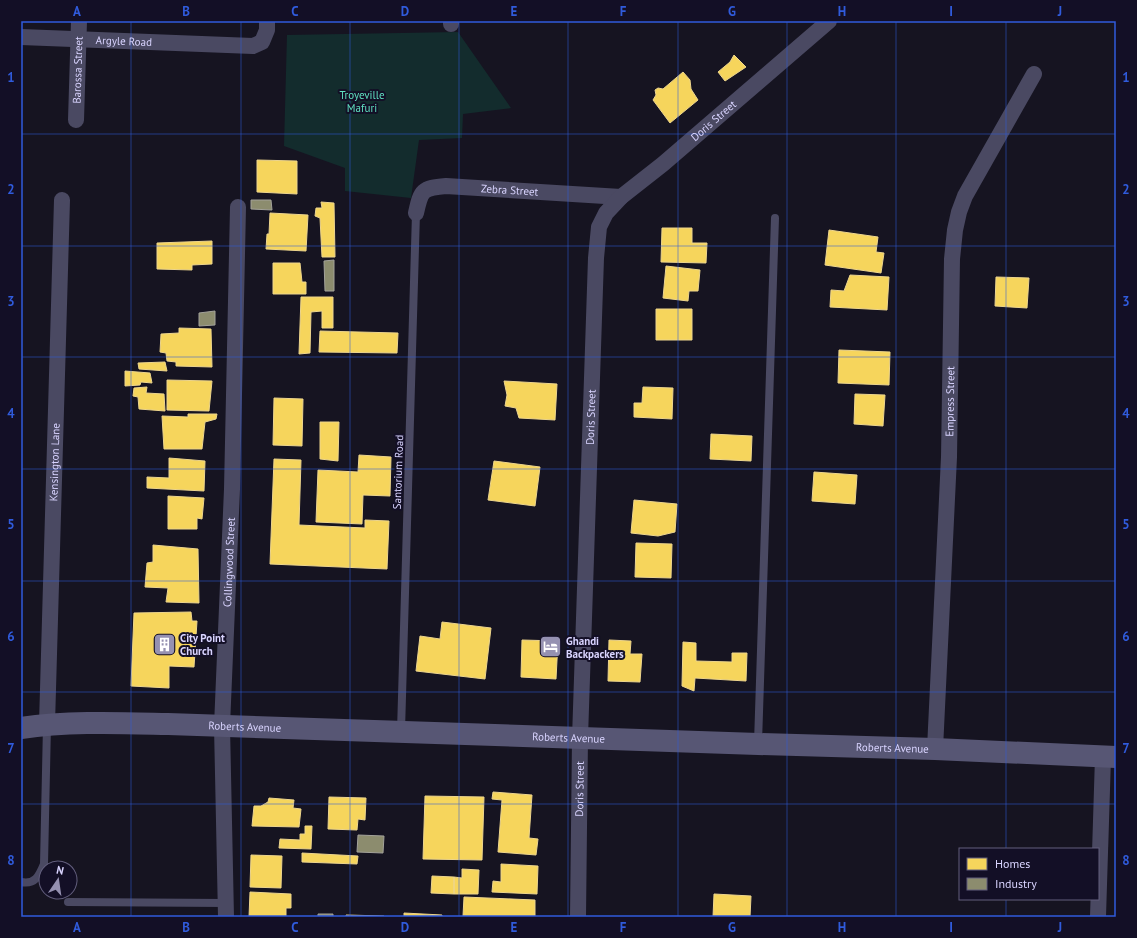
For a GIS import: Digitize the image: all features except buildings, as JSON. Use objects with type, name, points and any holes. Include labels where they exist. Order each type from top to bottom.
[{"type":"main road","name":"Roberts Avenue","points":[[21,728],[75,722],[935,749],[1109,757]]},
{"type":"street","name":"Barossa Street","points":[[76,120],[79,21]]},
{"type":"street","name":"Argyle Road","points":[[21,37],[228,44],[244,46],[259,44],[262,42],[265,37],[267,21]]},
{"type":"street","name":"Doris Street","points":[[578,917],[580,738],[596,258],[599,227],[606,213],[621,197],[663,164],[829,21]]},
{"type":"street","name":"Empress Street","points":[[935,749],[949,457],[952,259],[954,230],[959,212],[973,181],[1034,74]]},
{"type":"street","name":"Zebra Street","points":[[416,213],[419,196],[428,189],[446,186],[621,197]]},
{"type":"street","name":"Kensington Lane","points":[[47,724],[62,200]]},
{"type":"street","name":"Collingwood Street","points":[[226,910],[222,726],[232,489],[238,207]]},
{"type":"street","points":[[1098,917],[1109,757]]},
{"type":"lane","name":"Santorium Road","points":[[401,732],[416,213]]},
{"type":"lane","points":[[758,744],[775,218]]},
{"type":"lane","points":[[21,882],[28,884],[35,881],[44,864],[47,724]]},
{"type":"lane","points":[[68,902],[226,910]]},
{"type":"green space","name":"Troyeville Mafuri","points":[[458,32],[511,108],[463,114],[462,138],[419,140],[411,198],[345,191],[345,168],[284,146],[287,35]]},
{"type":"place","name":"City Point Church","points":[[164,644]]},
{"type":"place","name":"Ghandi Backpackers","points":[[550,647]]}]
